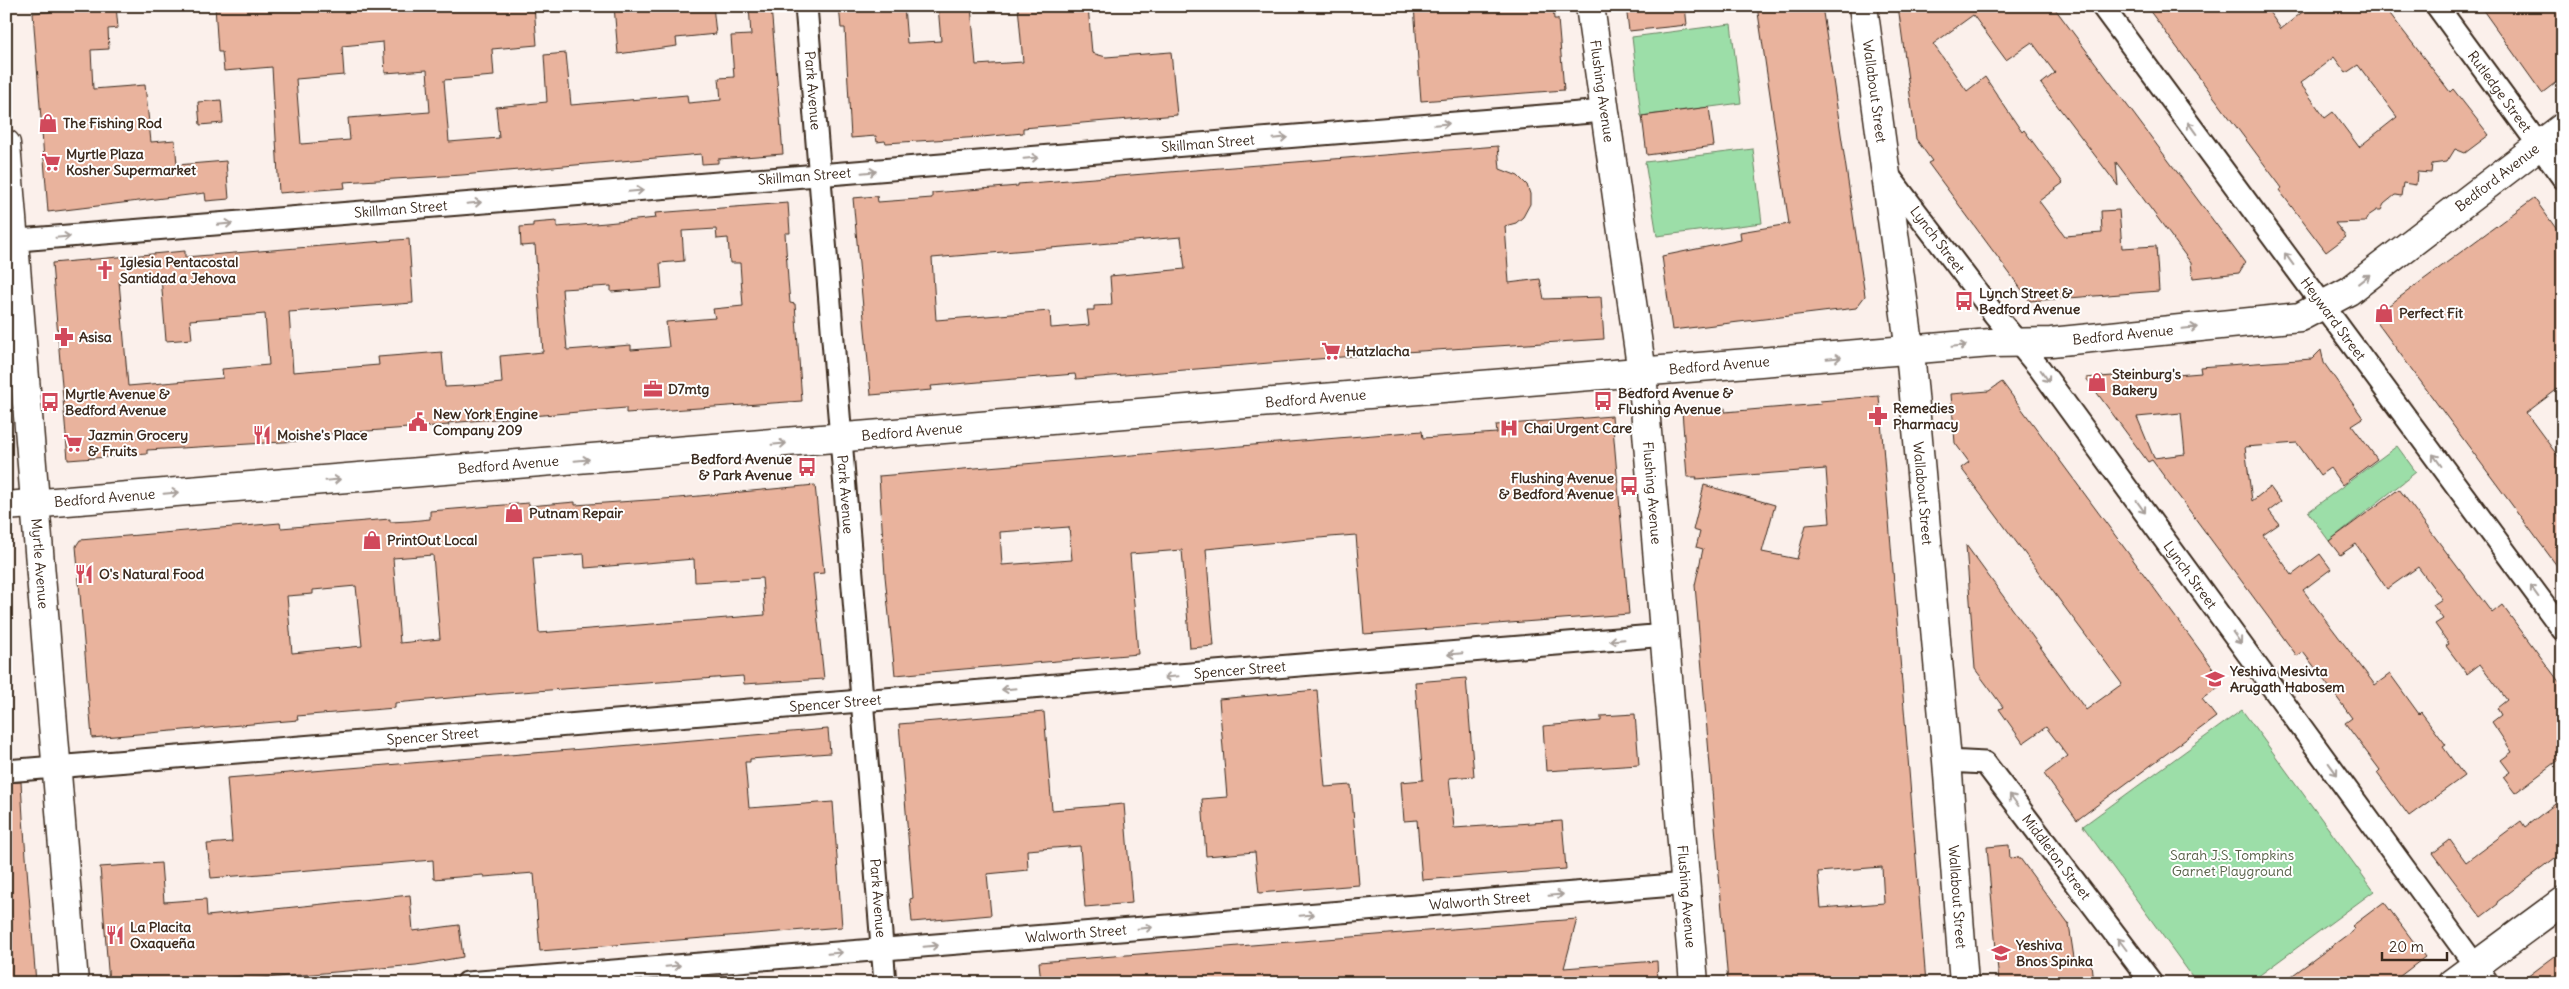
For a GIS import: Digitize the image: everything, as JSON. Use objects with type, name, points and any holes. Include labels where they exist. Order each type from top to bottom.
[{"type":"main road","name":"Flushing Avenue","points":[[1590,6],[1642,373],[1666,635],[1694,983]]},
{"type":"main road","name":"Wallabout Street","points":[[1862,6],[1910,351],[1947,762],[1964,983]]},
{"type":"main road","name":"Bedford Avenue","points":[[6,506],[841,439],[2016,341],[2051,342],[2300,317],[2349,291],[2563,128]]},
{"type":"main road","name":"Myrtle Avenue","points":[[6,144],[10,241],[35,504],[74,983]]},
{"type":"main road","points":[[2452,983],[2482,974],[2563,901]]},
{"type":"street","name":"Park Avenue","points":[[806,6],[885,983]]},
{"type":"street","name":"Heyward Street","points":[[2102,6],[2563,630]]},
{"type":"street","name":"Rutledge Street","points":[[2436,6],[2563,178]]},
{"type":"street","name":"Skillman Street","points":[[10,241],[1604,111]]},
{"type":"street","name":"Lynch Street","points":[[1886,172],[2016,341],[2040,369],[2482,974]]},
{"type":"street","name":"Spencer Street","points":[[6,771],[1666,635]]},
{"type":"street","name":"Middleton Street","points":[[1947,762],[1985,763],[2152,983]]},
{"type":"street","name":"Walworth Street","points":[[467,983],[1686,884]]},
{"type":"green space","points":[[1731,24],[1741,103],[1641,116],[1632,37]]},
{"type":"green space","points":[[1753,149],[1762,223],[1657,236],[1645,162]]},
{"type":"green space","points":[[2397,446],[2416,472],[2329,541],[2308,512]]},
{"type":"green space","name":"Sarah J.S. Tompkins Garnet Playground","points":[[2242,710],[2374,891],[2249,983],[2197,983],[2083,826]]},
{"type":"building","points":[[116,6],[118,28],[108,29],[109,49],[91,50],[93,89],[145,85],[151,142],[175,140],[177,165],[226,161],[229,199],[206,201],[205,193],[48,212],[33,13]]},
{"type":"building","points":[[215,6],[534,6],[537,45],[492,49],[494,76],[444,80],[449,142],[499,138],[496,107],[547,102],[544,55],[566,53],[571,105],[687,95],[688,103],[721,100],[719,78],[734,77],[731,36],[751,35],[749,6],[771,6],[783,154],[718,159],[718,163],[702,164],[701,154],[462,175],[344,182],[345,188],[279,193],[272,67],[224,71],[222,52],[218,52]],"holes":[[[383,42],[385,73],[427,70],[430,112],[348,118],[350,140],[301,144],[296,79],[344,75],[342,46]]]},
{"type":"building","points":[[614,6],[713,6],[716,34],[676,38],[677,46],[618,54]]},
{"type":"building","points":[[839,6],[904,6],[907,43],[941,41],[938,6],[971,6],[976,65],[1023,62],[1018,6],[1088,6],[1092,53],[1106,57],[1171,52],[1177,115],[1023,128],[1023,133],[982,137],[886,143],[885,141],[877,142],[876,136],[851,138],[845,28],[841,28]]},
{"type":"building","points":[[1414,6],[1553,6],[1554,19],[1558,19],[1564,90],[1421,101]]},
{"type":"building","points":[[1626,6],[1685,6],[1687,25],[1629,31]]},
{"type":"building","points":[[1757,6],[1822,6],[1865,296],[1856,308],[1672,330],[1662,256],[1741,240],[1740,232],[1789,224]]},
{"type":"building","points":[[1898,6],[2053,6],[2245,263],[2239,273],[2193,278],[2191,263],[2116,162],[2118,186],[2041,84],[2055,73],[2032,42],[2006,60],[1973,15],[1933,44],[1967,91],[1985,77],[2022,132],[2024,130],[2063,183],[2039,201],[2065,236],[2102,233],[2101,211],[2119,210],[2122,248],[2156,246],[2159,291],[2030,301],[1928,163],[1932,161],[1916,139]]},
{"type":"building","points":[[2146,6],[2265,6],[2281,29],[2310,6],[2384,6],[2450,92],[2453,89],[2489,135],[2465,153],[2455,149],[2447,162],[2432,164],[2431,173],[2417,172],[2416,185],[2403,183],[2401,196],[2395,195],[2384,204],[2381,210],[2377,210],[2368,216],[2365,222],[2335,223],[2346,237],[2326,252],[2279,190],[2282,188]],"holes":[[[2334,57],[2346,73],[2358,65],[2397,117],[2359,147],[2333,112],[2325,118],[2300,83]]]},
{"type":"building","points":[[2480,6],[2563,6],[2563,77],[2542,93]]},
{"type":"building","points":[[221,100],[223,123],[200,125],[198,102]]},
{"type":"building","points":[[1709,107],[1714,146],[1647,155],[1642,116]]},
{"type":"building","points":[[1498,146],[1500,169],[1518,176],[1527,185],[1530,194],[1530,204],[1523,217],[1516,223],[1505,226],[1509,283],[1540,279],[1544,299],[1601,297],[1604,339],[1390,353],[1076,379],[1075,374],[931,386],[932,390],[871,395],[853,198],[877,196],[878,202],[932,198],[932,193],[1018,186],[1018,184]],"holes":[[[1181,237],[1185,269],[1110,276],[1112,305],[1094,306],[1094,310],[1087,310],[1089,325],[1051,328],[1050,311],[936,320],[932,258]]]},
{"type":"building","points":[[2534,198],[2563,238],[2563,385],[2526,413],[2563,463],[2563,574],[2373,317]]},
{"type":"building","points":[[788,203],[790,233],[785,233],[788,280],[790,303],[795,304],[802,401],[626,413],[626,408],[448,423],[449,425],[300,436],[300,441],[147,450],[147,454],[68,460],[52,263],[185,251],[185,257],[409,239],[413,303],[289,312],[293,372],[379,365],[378,357],[442,352],[445,387],[482,385],[502,383],[500,356],[543,352],[535,245],[521,246],[520,227],[533,226],[533,223],[557,221],[557,227],[656,218],[655,213]],"holes":[[[716,229],[717,239],[728,238],[730,263],[740,263],[743,306],[713,309],[715,318],[666,322],[669,347],[631,350],[631,345],[567,350],[562,289],[611,286],[611,292],[662,288],[660,263],[684,261],[682,231]],[[161,277],[166,341],[192,339],[190,320],[265,314],[269,365],[222,369],[223,378],[128,386],[119,281]]]},
{"type":"building","points":[[2321,350],[2324,363],[2363,418],[2352,425],[2377,459],[2342,485],[2330,468],[2320,475],[2297,443],[2245,447],[2252,501],[2270,487],[2281,502],[2269,511],[2279,524],[2263,535],[2292,575],[2320,554],[2331,569],[2303,590],[2375,685],[2390,674],[2419,714],[2421,712],[2446,745],[2443,747],[2464,776],[2409,816],[2377,773],[2380,770],[2345,723],[2352,718],[2313,665],[2303,652],[2297,656],[2152,460],[2148,462],[2086,378],[2113,376],[2114,380],[2201,373],[2200,367],[2312,359]],"holes":[[[2181,413],[2185,454],[2154,458],[2137,417]]]},
{"type":"building","points":[[2002,382],[2224,683],[2202,699],[2216,717],[2077,820],[2044,774],[2068,756],[2046,727],[2023,743],[1999,709],[2003,707],[1975,669],[1966,545],[2086,710],[2122,684],[1961,468],[1969,462],[1955,443],[1951,394],[1989,391]]},
{"type":"building","points":[[1879,396],[1926,983],[1728,983],[1695,585],[1703,549],[1696,547],[1700,532],[1693,530],[1704,485],[1775,505],[1762,552],[1797,559],[1806,525],[1830,523],[1826,469],[1696,479],[1697,477],[1687,477],[1682,411],[1725,408],[1725,412],[1821,404],[1820,401]],"holes":[[[1882,867],[1884,903],[1821,908],[1818,872]]]},
{"type":"building","points":[[1612,416],[1629,614],[1364,634],[1356,535],[1330,537],[1206,549],[1214,646],[1190,648],[1182,550],[1130,554],[1138,654],[895,675],[885,576],[879,476],[1422,431],[1423,438],[1497,433],[1496,425]],"holes":[[[1069,527],[1072,560],[1002,565],[1000,532]]]},
{"type":"building","points":[[815,485],[824,573],[813,574],[824,679],[744,684],[743,676],[494,694],[395,703],[395,708],[297,716],[298,720],[92,738],[76,546],[80,540],[280,523],[281,528],[390,519],[390,522],[410,521],[430,519],[430,511],[529,503],[529,506],[575,502],[575,505],[678,498]],"holes":[[[584,554],[585,568],[694,559],[695,582],[762,578],[765,615],[539,633],[533,558]],[[433,555],[440,639],[400,643],[393,558]],[[356,586],[362,646],[292,653],[287,596],[313,594],[313,590]]]},
{"type":"building","points":[[2399,489],[2492,613],[2502,605],[2563,687],[2563,757],[2515,793],[2503,777],[2510,772],[2501,760],[2512,752],[2492,722],[2501,715],[2497,708],[2507,700],[2480,664],[2467,674],[2446,646],[2449,644],[2435,624],[2443,619],[2433,605],[2442,599],[2418,567],[2387,589],[2356,544],[2340,555],[2329,541]]},
{"type":"building","points":[[1466,678],[1474,776],[1449,778],[1454,828],[1562,821],[1566,869],[1422,880],[1417,820],[1404,821],[1401,782],[1423,780],[1415,682]]},
{"type":"building","points":[[1317,690],[1325,787],[1351,785],[1359,885],[1259,893],[1255,852],[1206,856],[1202,799],[1227,797],[1219,699]]},
{"type":"building","points":[[1044,712],[1052,810],[1124,804],[1132,903],[1085,907],[1080,846],[1027,850],[1028,870],[987,874],[991,915],[912,922],[910,899],[913,898],[899,724]]},
{"type":"building","points":[[1635,714],[1639,765],[1546,771],[1543,726],[1601,721],[1601,716]]},
{"type":"building","points":[[828,729],[830,753],[750,759],[750,762],[745,762],[749,808],[833,802],[842,927],[540,951],[534,873],[434,879],[433,860],[211,878],[207,844],[232,842],[227,778]]},
{"type":"building","points":[[21,782],[36,983],[6,983],[6,783]]},
{"type":"building","points":[[2563,798],[2563,852],[2497,902],[2498,904],[2481,917],[2433,853],[2450,840],[2466,862],[2521,821],[2525,827]]},
{"type":"building","points":[[2009,845],[2010,858],[2019,857],[2069,925],[2074,958],[2091,963],[2093,983],[1999,983],[1987,847]]},
{"type":"building","points":[[161,863],[164,902],[206,899],[207,916],[410,895],[413,931],[459,925],[463,957],[416,965],[243,980],[242,976],[171,983],[109,983],[100,867]]},
{"type":"building","points":[[2384,902],[2425,957],[2391,983],[2282,983],[2355,929],[2352,926]]},
{"type":"building","points":[[1577,919],[1564,968],[1657,961],[1658,983],[1041,983],[1039,962]]},
{"type":"building","points":[[2563,950],[2563,983],[2519,983]]},
{"type":"place","name":"The Fishing Rod","points":[[48,123]]},
{"type":"place","name":"Myrtle Plaza Kosher Supermarket","points":[[51,162]]},
{"type":"place","name":"Iglesia Pentacostal Santidad a Jehova","points":[[105,270]]},
{"type":"place","name":"Lynch Street & Bedford Avenue","points":[[1964,301]]},
{"type":"place","name":"Perfect Fit","points":[[2384,313]]},
{"type":"place","name":"Asisa","points":[[64,337]]},
{"type":"place","name":"Hatzlacha","points":[[1331,351]]},
{"type":"place","name":"Steinburg's Bakery","points":[[2097,382]]},
{"type":"place","name":"D7mtg","points":[[653,389]]},
{"type":"place","name":"Bedford Avenue & Flushing Avenue","points":[[1603,401]]},
{"type":"place","name":"Myrtle Avenue & Bedford Avenue","points":[[50,402]]},
{"type":"place","name":"Remedies Pharmacy","points":[[1878,416]]},
{"type":"place","name":"New York Engine Company 209","points":[[418,422]]},
{"type":"place","name":"Chai Urgent Care","points":[[1509,428]]},
{"type":"place","name":"Moishe's Place","points":[[262,435]]},
{"type":"place","name":"Jazmin Grocery & Fruits","points":[[73,443]]},
{"type":"place","name":"Bedford Avenue & Park Avenue","points":[[807,467]]},
{"type":"place","name":"Flushing Avenue & Bedford Avenue","points":[[1629,486]]},
{"type":"place","name":"Putnam Repair","points":[[514,513]]},
{"type":"place","name":"PrintOut Local","points":[[372,540]]},
{"type":"place","name":"O's Natural Food","points":[[84,574]]},
{"type":"place","name":"Yeshiva Mesivta Arugath Habosem","points":[[2215,679]]},
{"type":"place","name":"La Placita Oxaqueña","points":[[115,935]]},
{"type":"place","name":"Yeshiva Bnos Spinka","points":[[2001,953]]}]
